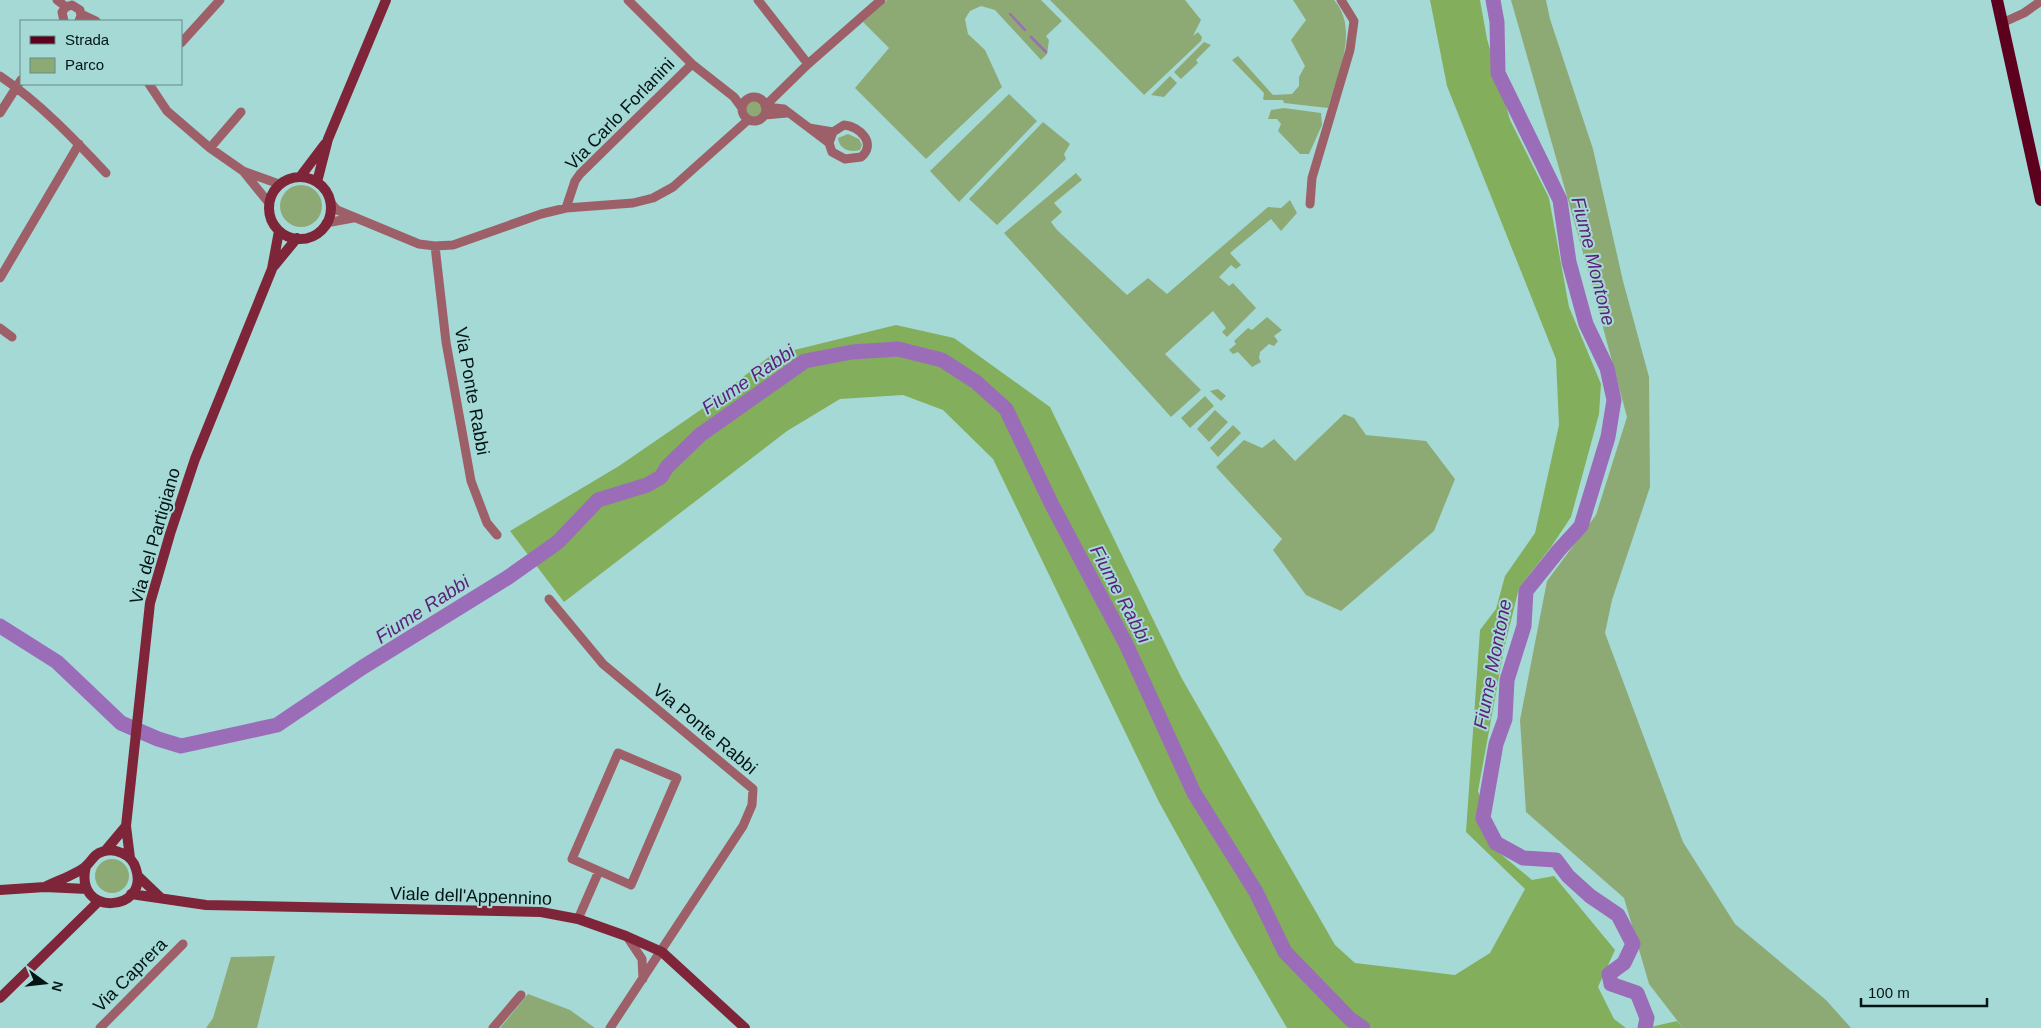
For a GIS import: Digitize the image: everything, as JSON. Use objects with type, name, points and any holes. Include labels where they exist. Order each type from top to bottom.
[{"type":"main road","points":[[317,182],[328,139],[386,0]]},
{"type":"main road","points":[[1997,0],[2038,169],[2041,200]]},
{"type":"main road","points":[[300,177],[328,139]]},
{"type":"main road","points":[[300,177],[317,182],[323,188],[330,202],[326,223],[314,235],[297,238],[279,231],[270,218],[269,202],[279,184],[300,177]]},
{"type":"main road","name":"Via del Partigiano","points":[[130,858],[126,826],[150,603],[195,459],[272,269],[279,231]]},
{"type":"main road","name":"Via del Partigiano","points":[[272,269],[297,238]]},
{"type":"main road","points":[[45,886],[86,866],[94,856],[105,851],[126,826]]},
{"type":"main road","points":[[105,851],[123,853],[130,858],[134,863],[138,876],[160,897]]},
{"type":"main road","points":[[0,998],[99,901],[87,889],[84,881],[86,866]]},
{"type":"main road","points":[[132,894],[138,876]]},
{"type":"main road","points":[[0,890],[45,886],[87,889]]},
{"type":"main road","name":"Viale dell'Appennino","points":[[99,901],[113,904],[126,899],[132,894],[206,905],[541,912],[578,919],[626,936],[662,952],[745,1028]]},
{"type":"street","points":[[57,0],[66,7],[75,6],[80,19]]},
{"type":"street","points":[[182,42],[220,0]]},
{"type":"street","points":[[628,0],[692,64],[734,97],[748,120],[758,121],[765,109],[778,94],[808,64],[881,0]]},
{"type":"street","points":[[758,0],[808,64]]},
{"type":"street","points":[[1310,204],[1312,178],[1350,50],[1354,21],[1341,0]]},
{"type":"street","points":[[2002,23],[2024,13],[2041,1]]},
{"type":"street","points":[[64,20],[61,15],[66,7]]},
{"type":"street","name":"Via Carlo Forlanini","points":[[566,208],[580,174],[692,64]]},
{"type":"street","points":[[0,76],[18,83],[106,173]]},
{"type":"street","points":[[1,109],[18,83]]},
{"type":"street","points":[[150,85],[167,111],[210,148],[243,171],[279,184]]},
{"type":"street","points":[[734,97],[754,98],[778,94]]},
{"type":"street","points":[[742,108],[754,98]]},
{"type":"street","points":[[754,98],[765,109],[787,113],[829,142],[835,155],[845,159],[861,158],[867,149],[868,143],[865,136],[856,128],[844,125],[833,132],[829,142]]},
{"type":"street","points":[[210,148],[241,112]]},
{"type":"street","points":[[330,202],[337,210],[419,244],[435,246],[465,242],[541,214],[585,205],[639,202],[663,193],[748,120]]},
{"type":"street","points":[[808,128],[833,132]]},
{"type":"street","points":[[0,278],[79,144]]},
{"type":"street","points":[[243,171],[269,202]]},
{"type":"street","points":[[574,188],[585,205]]},
{"type":"street","points":[[326,223],[355,218]]},
{"type":"street","name":"Via Ponte Rabbi","points":[[435,246],[446,342],[471,480],[487,523],[497,535]]},
{"type":"street","points":[[0,328],[12,338]]},
{"type":"street","name":"Via Ponte Rabbi","points":[[549,599],[603,664],[752,789],[752,805],[743,826],[662,952]]},
{"type":"street","points":[[618,753],[677,778],[631,884],[599,871],[572,859],[618,753]]},
{"type":"street","points":[[578,919],[599,871]]},
{"type":"street","points":[[626,936],[639,950],[642,959],[643,979]]},
{"type":"street","name":"Via Caprera","points":[[100,1028],[183,944]]},
{"type":"street","points":[[610,1028],[662,952]]},
{"type":"street","points":[[493,1028],[521,994]]},
{"type":"green space","points":[[887,0],[1041,0],[1062,21],[1046,36],[1049,40],[1047,54],[1041,60],[995,10],[981,6],[970,11],[965,19],[968,34],[985,50],[1002,87],[926,159],[855,88],[889,48],[863,22]]},
{"type":"green space","points":[[1050,0],[1185,0],[1201,20],[1193,36],[1198,32],[1202,37],[1201,41],[1144,95]]},
{"type":"green space","points":[[1293,0],[1334,0],[1342,12],[1346,38],[1344,53],[1328,108],[1284,103],[1283,100],[1263,99],[1264,93],[1232,60],[1238,56],[1273,95],[1292,94],[1299,86],[1299,77],[1305,66],[1291,40],[1306,20]]},
{"type":"green space","points":[[1430,0],[1480,0],[1487,39],[1510,120],[1549,198],[1569,307],[1601,384],[1599,414],[1571,517],[1551,547],[1519,588],[1504,649],[1478,791],[1497,851],[1532,880],[1554,876],[1615,950],[1598,987],[1614,1019],[1626,1028],[1287,1028],[1159,802],[993,459],[943,410],[903,395],[840,399],[787,431],[564,602],[510,531],[619,466],[699,411],[770,356],[896,325],[954,338],[1050,407],[1181,677],[1335,945],[1355,963],[1455,975],[1490,953],[1525,889],[1466,832],[1480,630],[1496,609],[1505,576],[1535,533],[1559,425],[1556,359],[1447,86]]},
{"type":"green space","points":[[1511,0],[1546,0],[1550,19],[1593,149],[1623,281],[1649,377],[1650,487],[1612,600],[1605,633],[1683,842],[1735,924],[1826,1000],[1851,1028],[1683,1028],[1649,984],[1624,898],[1526,812],[1520,720],[1547,581],[1596,515],[1627,417],[1582,249]]},
{"type":"green space","points":[[1204,42],[1211,45],[1196,60],[1198,63],[1181,79],[1174,72]]},
{"type":"green space","points":[[1170,76],[1177,83],[1164,97],[1151,95]]},
{"type":"green space","points":[[1009,94],[1037,121],[959,202],[930,171]]},
{"type":"green space","points":[[754,101],[760,103],[762,109],[760,115],[754,117],[748,115],[746,109],[748,103]]},
{"type":"green space","points":[[1284,108],[1321,113],[1322,125],[1309,154],[1300,154],[1278,131],[1281,124],[1277,119],[1268,119],[1271,110]]},
{"type":"green space","points":[[1043,122],[1070,144],[1064,154],[1066,159],[997,225],[969,199]]},
{"type":"green space","points":[[848,134],[859,139],[862,145],[860,150],[849,150],[840,145],[838,138]]},
{"type":"green space","points":[[1076,173],[1082,180],[1054,203],[1062,212],[1051,222],[1057,230],[1127,295],[1148,278],[1167,294],[1268,207],[1281,208],[1290,200],[1297,213],[1281,231],[1271,219],[1230,253],[1241,265],[1236,269],[1231,265],[1219,277],[1229,286],[1233,283],[1256,308],[1227,337],[1222,332],[1226,328],[1213,311],[1165,354],[1201,390],[1171,417],[1004,233]]},
{"type":"green space","points":[[301,185],[316,191],[322,206],[316,221],[301,227],[286,221],[280,206],[286,191]]},
{"type":"green space","points":[[1267,317],[1282,330],[1274,336],[1278,341],[1274,346],[1269,344],[1260,352],[1259,358],[1261,362],[1252,367],[1238,352],[1233,354],[1229,350],[1236,344],[1234,341],[1248,328],[1252,330]]},
{"type":"green space","points":[[1218,389],[1226,396],[1221,401],[1210,391]]},
{"type":"green space","points":[[1205,396],[1214,406],[1190,428],[1181,418]]},
{"type":"green space","points":[[1215,410],[1228,422],[1209,442],[1197,429]]},
{"type":"green space","points":[[1344,414],[1354,418],[1366,435],[1426,441],[1455,479],[1434,531],[1341,611],[1306,595],[1273,550],[1282,539],[1216,467],[1244,440],[1262,448],[1274,439],[1295,461]]},
{"type":"green space","points":[[1233,425],[1241,433],[1218,457],[1210,448]]},
{"type":"green space","points":[[112,859],[119,860],[124,864],[128,869],[128,883],[124,888],[119,892],[112,893],[105,892],[100,888],[96,883],[95,876],[96,869],[100,864],[105,860]]},
{"type":"green space","points":[[275,956],[257,1028],[206,1028],[213,1018],[231,957]]},
{"type":"green space","points":[[528,994],[570,1010],[595,1028],[500,1028]]},
{"type":"green space","points":[[1677,1021],[1683,1028],[1646,1028]]},
{"type":"waterway","name":"Fiume Montone","points":[[1493,0],[1497,22],[1498,73],[1560,200],[1569,262],[1586,324],[1607,368],[1614,400],[1608,437],[1581,526],[1526,591],[1524,626],[1507,680],[1505,719],[1496,744],[1483,818],[1496,843],[1523,858],[1556,860],[1568,876],[1590,896],[1618,915],[1633,944],[1624,963],[1609,974],[1611,984],[1637,993],[1647,1018],[1645,1028]]},
{"type":"waterway","points":[[1010,14],[1025,30]]},
{"type":"waterway","points":[[1031,37],[1046,52]]},
{"type":"waterway","name":"Fiume Rabbi","points":[[0,626],[57,662],[121,723],[158,739],[181,746],[277,725],[363,667],[507,578],[558,542],[598,500],[647,485],[661,477],[667,467],[700,435],[805,361],[852,352],[898,349],[942,360],[976,382],[1006,409],[1052,505],[1126,644],[1194,793],[1256,892],[1285,952],[1350,1019],[1363,1028]]}]
